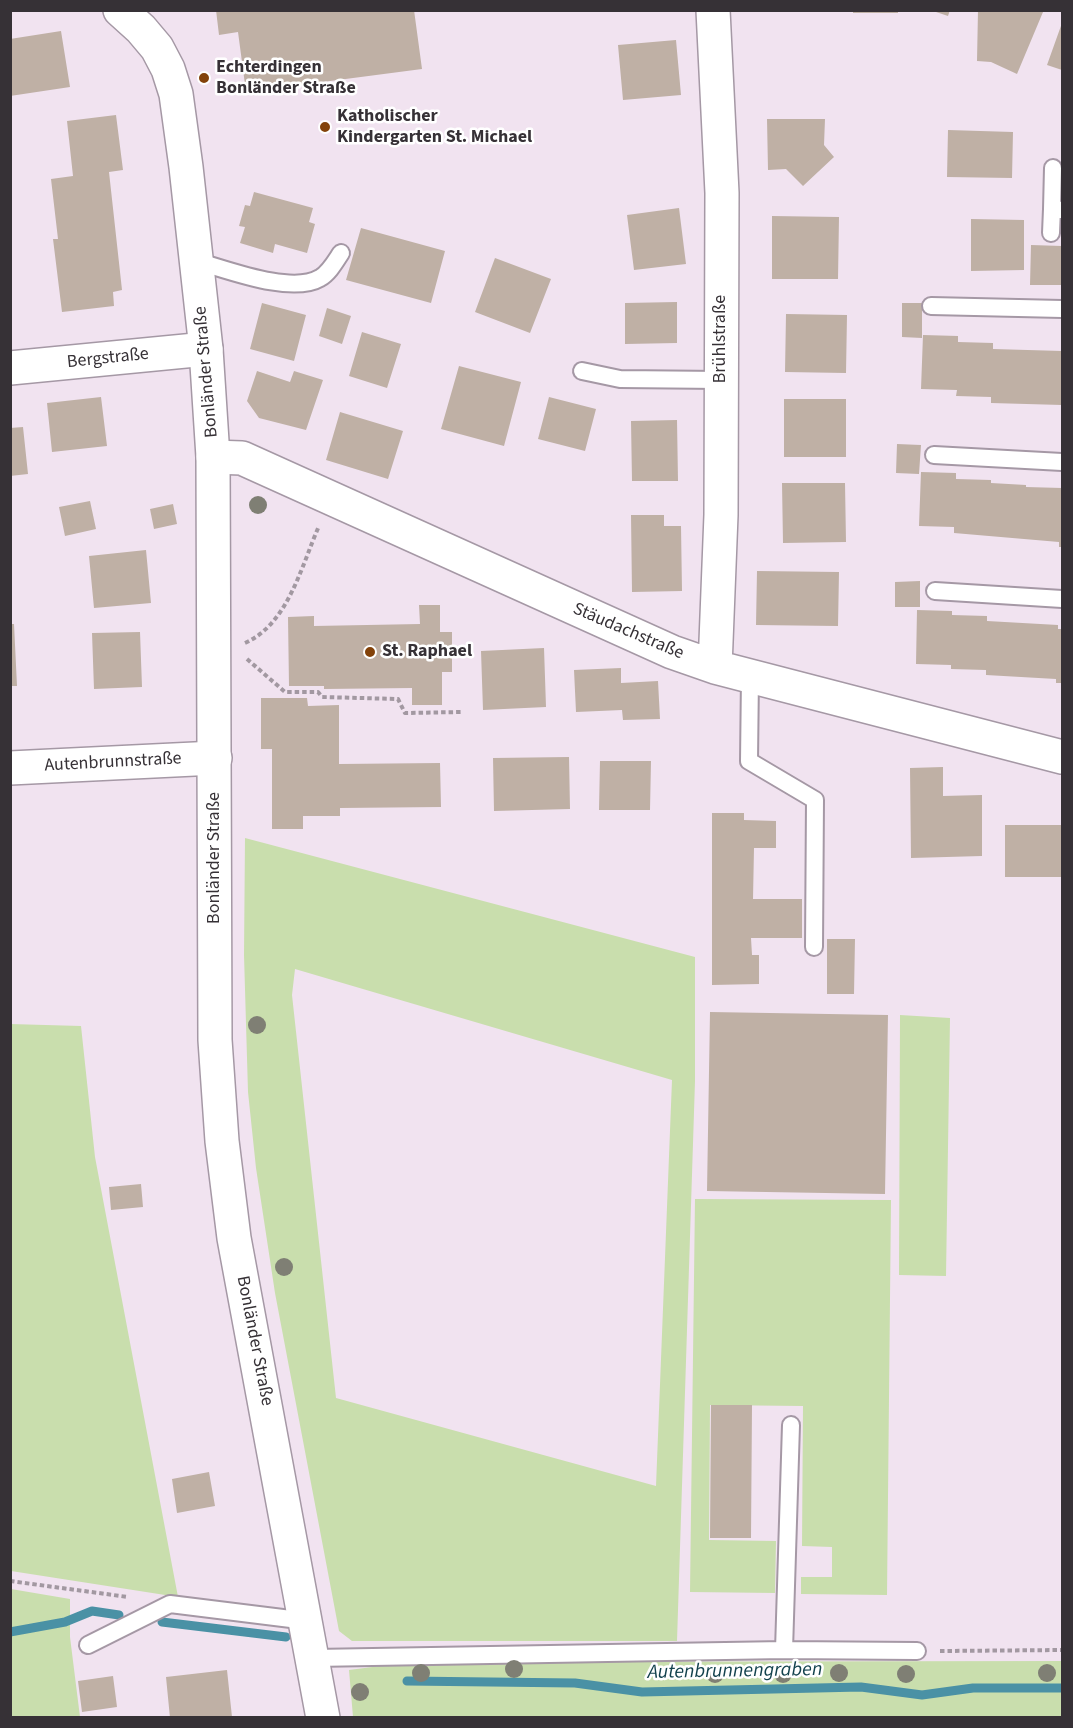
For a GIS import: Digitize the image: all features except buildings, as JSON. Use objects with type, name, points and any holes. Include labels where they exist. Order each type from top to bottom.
[{"type":"street","name":"Brühlstraße","points":[[713,10],[722,193],[721,515],[715,667]]},
{"type":"street","name":"Bonländer Straße","points":[[127,12],[157,48],[168,69],[176,94],[196,261],[206,349],[227,647],[215,759],[215,1040],[222,1141],[238,1260],[314,1658],[323,1718]]},
{"type":"street","name":"Bergstraße","points":[[10,368],[206,349]]},
{"type":"street","name":"Stäudachstraße","points":[[213,457],[242,458],[636,637],[715,667],[1062,757]]},
{"type":"street","name":"Autenbrunnstraße","points":[[10,768],[215,759]]},
{"type":"lane","points":[[1051,233],[1057,210],[1053,168]]},
{"type":"lane","points":[[196,261],[278,282],[303,284],[320,278],[333,266],[340,253]]},
{"type":"lane","points":[[931,306],[1062,309]]},
{"type":"lane","points":[[582,370],[620,379],[721,380]]},
{"type":"lane","points":[[934,455],[1062,462]]},
{"type":"lane","points":[[935,591],[1062,599]]},
{"type":"lane","points":[[750,676],[749,761],[815,800],[814,947]]},
{"type":"lane","points":[[784,1650],[791,1425]]},
{"type":"lane","points":[[88,1645],[170,1604],[307,1621]]},
{"type":"lane","points":[[314,1658],[784,1650],[917,1651]]},
{"type":"path","points":[[227,647],[258,637],[278,617],[331,498]]},
{"type":"path","points":[[227,647],[285,692],[318,692],[322,697],[398,699],[405,713],[462,712]]},
{"type":"path","points":[[10,1581],[170,1604]]},
{"type":"path","points":[[917,1651],[1062,1650]]},
{"type":"green space","points":[[245,838],[695,957],[695,1081],[677,1641],[352,1641],[339,1631],[275,1293],[256,1168],[248,1092],[244,955]],"holes":[[[295,969],[672,1080],[656,1486],[336,1398],[292,995]]]},
{"type":"green space","points":[[900,1015],[950,1018],[946,1276],[899,1275]]},
{"type":"green space","points":[[10,1024],[81,1026],[95,1157],[178,1597],[11,1571]]},
{"type":"green space","points":[[695,1199],[891,1200],[887,1595],[801,1594],[801,1577],[832,1577],[832,1547],[802,1546],[803,1406],[710,1405],[709,1540],[776,1541],[775,1593],[690,1592]]},
{"type":"green space","points":[[11,1589],[70,1599],[70,1637],[80,1717],[11,1717]]},
{"type":"green space","points":[[1062,1661],[1062,1717],[353,1717],[349,1670],[411,1662]]},
{"type":"waterway","name":"Autenbrunnengraben","points":[[10,1632],[65,1622],[92,1611],[119,1615]]},
{"type":"waterway","name":"Autenbrunnengraben","points":[[162,1622],[286,1637]]},
{"type":"waterway","name":"Autenbrunnengraben","points":[[407,1681],[575,1683],[642,1692],[861,1687],[922,1695],[973,1688],[1062,1688]]},
{"type":"place","name":"Echterdingen Bonländer Straße","points":[[204,78]]},
{"type":"place","name":"Katholischer Kindergarten St. Michael","points":[[325,127]]},
{"type":"place","name":"St. Raphael","points":[[370,652]]}]
